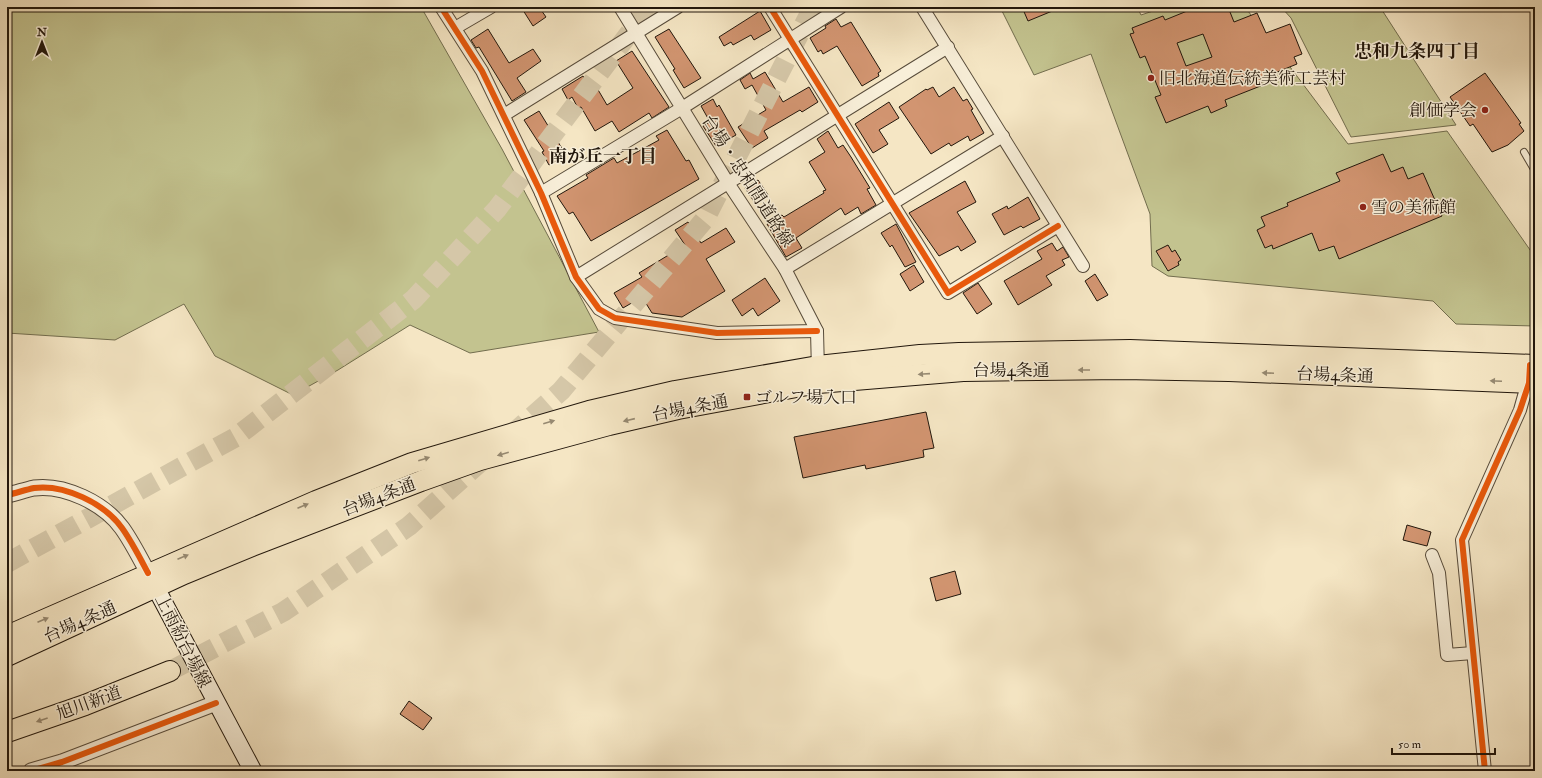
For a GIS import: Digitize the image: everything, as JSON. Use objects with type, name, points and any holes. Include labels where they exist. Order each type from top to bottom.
[{"type":"highway","name":"台場4条通","points":[[7,656],[152,581],[316,501],[412,463],[465,446],[589,411],[668,392],[818,374],[920,355],[959,353],[1130,350],[1532,374]]},
{"type":"highway","name":"台場4条通","points":[[7,636],[152,581]]},
{"type":"highway","name":"旭川新道","points":[[7,732],[85,705],[170,672]]},
{"type":"main road","name":"上雨紛台場線","points":[[152,581],[253,771]]},
{"type":"street","points":[[441,7],[482,71],[541,193],[576,277],[599,309],[615,318],[717,333],[817,331]]},
{"type":"street","points":[[455,28],[491,7]]},
{"type":"street","name":"台場・忠和間道路線","points":[[620,7],[728,183],[785,269],[817,331],[818,374]]},
{"type":"street","points":[[504,115],[678,7]]},
{"type":"street","points":[[770,7],[948,293],[1058,226]]},
{"type":"street","points":[[541,193],[682,108],[789,38],[841,7]]},
{"type":"street","points":[[922,7],[1083,266]]},
{"type":"street","points":[[576,277],[948,48]]},
{"type":"street","points":[[785,269],[1003,136]]},
{"type":"street","points":[[1485,771],[1462,540],[1520,410],[1532,374]]},
{"type":"street","points":[[7,496],[34,488],[65,490],[87,500],[106,513],[122,527],[152,581]]},
{"type":"street","points":[[1432,555],[1440,573],[1447,655],[1473,653]]},
{"type":"street","points":[[31,771],[62,762],[216,703]]},
{"type":"lane","points":[[1524,152],[1535,171]]},
{"type":"green space","points":[[7,7],[421,7],[502,149],[599,332],[470,353],[410,325],[338,370],[293,395],[215,356],[184,304],[115,340],[7,333]]},
{"type":"green space","points":[[1000,7],[1137,7],[1141,15],[1165,7],[1245,7],[1348,144],[1447,131],[1535,257],[1535,326],[1456,324],[1433,301],[1168,276],[1152,266],[1150,214],[1091,54],[1034,75]]},
{"type":"green space","points":[[1281,7],[1380,7],[1456,125],[1351,137],[1291,18]]},
{"type":"building","points":[[521,7],[539,7],[546,17],[533,26]]},
{"type":"building","points":[[1022,7],[1062,7],[1028,21]]},
{"type":"building","points":[[1197,7],[1228,7],[1234,22],[1257,13],[1266,33],[1290,24],[1302,54],[1294,57],[1297,64],[1260,79],[1263,85],[1225,100],[1227,106],[1211,113],[1208,106],[1166,123],[1155,97],[1161,95],[1145,56],[1140,58],[1130,34],[1134,33],[1132,28],[1163,16],[1165,20]],"holes":[[[1203,34],[1212,57],[1186,66],[1177,43]]]},
{"type":"building","points":[[760,11],[771,30],[754,40],[751,35],[733,45],[731,42],[724,46],[719,37]]},
{"type":"building","points":[[836,19],[841,27],[851,22],[881,71],[878,73],[879,76],[862,86],[837,46],[823,54],[821,50],[818,52],[810,38],[826,28],[825,26]]},
{"type":"building","points":[[488,29],[509,63],[533,49],[541,61],[517,78],[526,92],[512,101],[479,47],[476,48],[471,40]]},
{"type":"building","points":[[669,29],[701,78],[684,88],[673,70],[675,69],[655,37]]},
{"type":"building","points":[[632,51],[669,107],[652,118],[649,113],[619,132],[612,121],[595,131],[581,107],[578,108],[572,97],[568,100],[562,89],[583,76],[592,91],[597,88],[607,105],[633,88],[616,61]]},
{"type":"building","points":[[765,72],[783,102],[809,87],[818,102],[802,112],[800,110],[764,131],[768,138],[752,148],[738,127],[766,110],[752,85],[745,89],[740,80],[750,73],[753,79]]},
{"type":"building","name":"創価学会","points":[[1485,73],[1521,123],[1519,124],[1524,131],[1508,145],[1492,152],[1473,124],[1470,126],[1450,97]]},
{"type":"building","points":[[933,87],[939,97],[954,87],[963,101],[967,99],[973,109],[971,110],[984,133],[970,141],[968,136],[951,146],[949,143],[931,154],[899,107],[926,89],[927,90]]},
{"type":"building","points":[[713,99],[717,107],[719,105],[736,135],[716,146],[703,126],[710,122],[701,106]]},
{"type":"building","points":[[889,102],[899,118],[879,130],[888,144],[873,153],[855,124]]},
{"type":"building","points":[[539,111],[566,155],[549,165],[542,152],[544,151],[524,120]]},
{"type":"building","points":[[667,130],[686,161],[689,160],[699,179],[591,241],[573,212],[569,214],[557,196],[588,178],[586,175],[614,158],[617,163],[659,140],[656,136]]},
{"type":"building","points":[[828,131],[838,148],[843,145],[851,157],[870,188],[867,189],[876,205],[861,214],[858,207],[845,215],[841,208],[796,238],[802,248],[786,257],[767,224],[782,215],[784,217],[824,193],[823,191],[826,190],[809,162],[825,152],[817,139]]},
{"type":"building","name":"雪の美術館","points":[[1383,154],[1391,172],[1403,167],[1408,179],[1423,173],[1442,216],[1339,259],[1334,246],[1319,251],[1312,233],[1273,249],[1272,245],[1265,248],[1257,230],[1265,226],[1261,217],[1288,206],[1287,203],[1340,181],[1336,173]]},
{"type":"building","points":[[758,180],[768,195],[755,203],[745,188]]},
{"type":"building","points":[[965,181],[976,202],[957,212],[976,242],[961,251],[958,246],[939,256],[909,213]]},
{"type":"building","points":[[1028,197],[1040,219],[1023,228],[1021,226],[1004,235],[992,214],[1007,206],[1008,209]]},
{"type":"building","points":[[688,222],[701,243],[726,228],[735,242],[706,259],[725,291],[682,317],[652,313],[642,297],[623,308],[614,293],[642,277],[639,273],[685,245],[675,230]]},
{"type":"building","points":[[896,224],[916,262],[905,267],[892,245],[890,247],[881,233]]},
{"type":"building","points":[[1052,243],[1057,251],[1063,247],[1069,257],[1062,260],[1065,265],[1046,276],[1052,285],[1018,305],[1004,281],[1042,259],[1037,251]]},
{"type":"building","points":[[1168,245],[1172,252],[1175,250],[1181,260],[1178,262],[1179,265],[1168,271],[1156,251]]},
{"type":"building","points":[[914,265],[924,282],[910,291],[900,274]]},
{"type":"building","points":[[1095,274],[1108,295],[1097,301],[1085,281]]},
{"type":"building","points":[[765,278],[780,301],[758,316],[753,308],[742,316],[732,300]]},
{"type":"building","points":[[978,283],[992,304],[977,314],[963,293]]},
{"type":"building","points":[[926,412],[934,448],[923,450],[924,457],[866,469],[865,465],[803,478],[794,437]]},
{"type":"building","points":[[1407,525],[1431,532],[1427,546],[1403,540]]},
{"type":"building","points":[[955,571],[961,594],[936,601],[930,578]]},
{"type":"building","points":[[409,701],[432,718],[423,730],[400,714]]},
{"type":"tunnel","points":[[7,563],[236,437],[414,299],[497,209],[649,7]]},
{"type":"tunnel","points":[[510,436],[561,391],[705,219],[813,7]]},
{"type":"tunnel","points":[[170,671],[283,612],[409,526],[486,457]]},
{"type":"cycle path","points":[[441,7],[482,71],[541,193],[576,277],[599,309],[615,318],[717,333],[817,331]]},
{"type":"cycle path","points":[[770,7],[948,293],[1058,226]]},
{"type":"cycle path","points":[[1485,771],[1462,540],[1520,410],[1529,383],[1530,365]]},
{"type":"cycle path","points":[[7,495],[34,488],[58,489],[70,492],[94,503],[114,519],[122,528],[133,544],[148,573]]},
{"type":"cycle path","points":[[31,771],[62,762],[216,703]]},
{"type":"place","name":"旧北海道伝統美術工芸村","points":[[1151,78]]},
{"type":"place","name":"創価学会","points":[[1485,110]]},
{"type":"place","name":"雪の美術館","points":[[1363,207]]},
{"type":"place","name":"ゴルフ場入口","points":[[747,397]]},
{"type":"district","name":"忠和九条四丁目","points":[[1417,51]]},
{"type":"district","name":"南が丘一丁目","points":[[603,156]]}]
